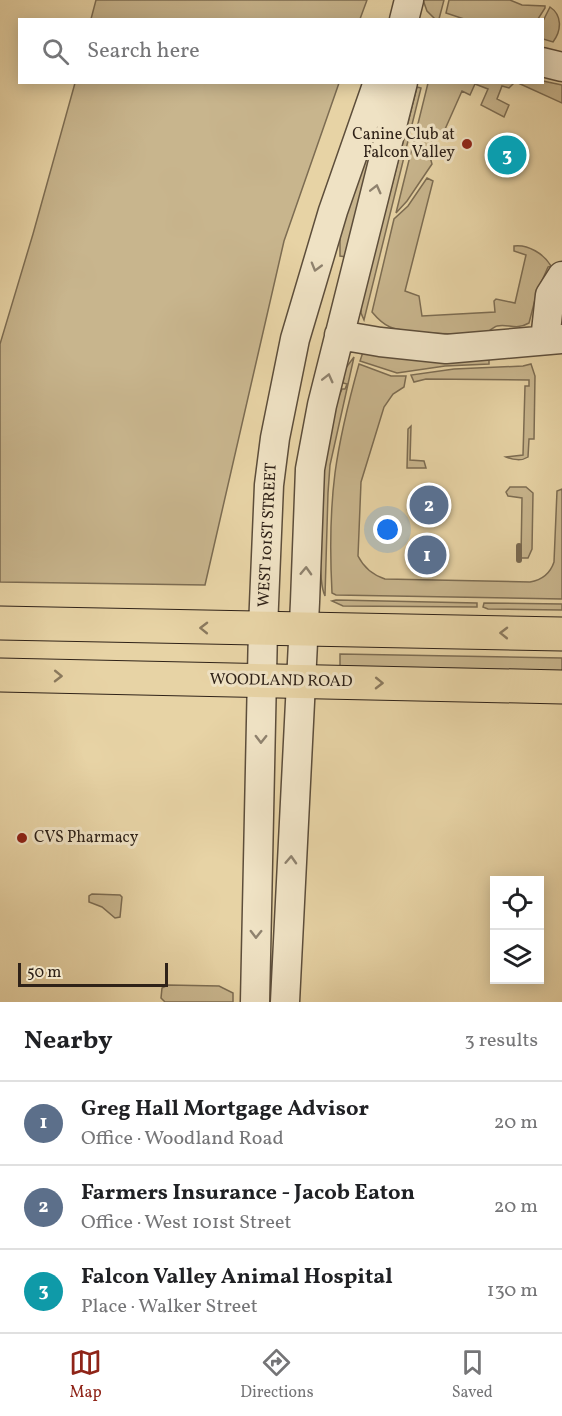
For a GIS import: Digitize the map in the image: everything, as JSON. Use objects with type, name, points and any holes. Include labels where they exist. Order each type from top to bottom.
[{"type":"main road","points":[[0,623],[562,634]]},
{"type":"main road","name":"WOODLAND ROAD","points":[[0,675],[562,687]]},
{"type":"street","points":[[404,18],[409,0]]},
{"type":"street","points":[[544,62],[562,67]]},
{"type":"street","name":"WEST 101ST STREET","points":[[255,1002],[263,628],[269,485],[275,438],[295,339],[333,211],[377,84]]},
{"type":"street","points":[[285,1002],[310,470],[314,439],[339,334],[402,84]]},
{"type":"street","points":[[339,334],[380,342],[446,350],[554,339],[550,295],[562,276]]},
{"type":"shaded area","points":[[96,0],[367,0],[360,18],[91,18]]},
{"type":"shaded area","points":[[423,0],[444,0],[439,18],[434,18],[427,11]]},
{"type":"shaded area","points":[[449,0],[510,0],[522,5],[545,6],[539,18],[461,18],[446,13]]},
{"type":"shaded area","points":[[550,7],[559,18],[558,33],[553,42],[544,39],[544,19]]},
{"type":"shaded area","points":[[544,81],[562,85],[562,103],[520,84],[544,84]]},
{"type":"shaded area","points":[[75,84],[339,84],[284,241],[205,585],[0,582],[0,344]]},
{"type":"shaded area","points":[[428,84],[475,84],[470,95],[462,91],[442,136],[432,141],[428,149],[432,164],[396,213]]},
{"type":"shaded area","points":[[475,84],[513,84],[509,88],[502,86],[497,99],[509,105],[504,117],[481,105],[488,89]]},
{"type":"shaded area","points":[[417,87],[421,88],[364,320],[361,306]]},
{"type":"shaded area","points":[[383,109],[346,257],[340,256],[340,224]]},
{"type":"shaded area","points":[[427,178],[433,181],[405,291],[419,296],[422,316],[495,312],[494,301],[496,299],[515,303],[526,255],[514,251],[514,246],[519,246],[535,251],[551,266],[548,267],[537,292],[529,323],[516,327],[497,326],[480,333],[424,333],[390,327],[372,312],[394,219],[408,206]]},
{"type":"shaded area","points":[[363,352],[489,360],[489,364],[445,366],[397,373],[360,361]]},
{"type":"shaded area","points":[[354,357],[330,465],[325,596],[322,586],[320,552],[323,474],[338,398],[347,384],[343,383],[345,369]]},
{"type":"shaded area","points":[[359,364],[391,376],[406,376],[404,387],[393,394],[384,407],[361,482],[358,556],[363,564],[373,573],[385,579],[530,582],[538,580],[548,573],[554,562],[557,491],[562,489],[562,599],[336,595],[332,593],[331,533],[335,473],[339,445]]},
{"type":"shaded area","points":[[531,364],[535,376],[534,439],[529,439],[528,457],[520,460],[506,457],[523,455],[525,386],[529,386],[529,380],[426,379],[414,382],[411,375],[454,369]]},
{"type":"shaded area","points":[[411,426],[410,460],[424,461],[426,468],[407,468],[408,429]]},
{"type":"shaded area","points":[[510,487],[526,487],[533,493],[532,549],[528,558],[521,558],[522,498],[508,496],[506,492]]},
{"type":"shaded area","points":[[332,601],[477,603],[477,607],[343,606]]},
{"type":"shaded area","points":[[484,603],[562,604],[562,610],[488,609],[483,607]]},
{"type":"shaded area","points":[[340,654],[562,658],[562,675],[348,668],[340,666]]},
{"type":"shaded area","points":[[92,894],[120,895],[122,897],[120,917],[115,918],[102,907],[89,902],[89,896]]},
{"type":"shaded area","points":[[168,985],[219,986],[233,993],[233,1002],[165,1002],[161,998],[162,988]]},
{"type":"waterway","points":[[519,546],[519,560]]},
{"type":"place","name":"Canine Club at Falcon Valley","points":[[467,144]]},
{"type":"place","name":"Falcon Valley Animal Hospital","points":[[507,155]]},
{"type":"place","name":"Farmers Insurance - Jacob Eaton","points":[[429,505]]},
{"type":"place","name":"Greg Hall Mortgage Advisor","points":[[427,555]]},
{"type":"place","name":"CVS Pharmacy","points":[[22,838]]}]
